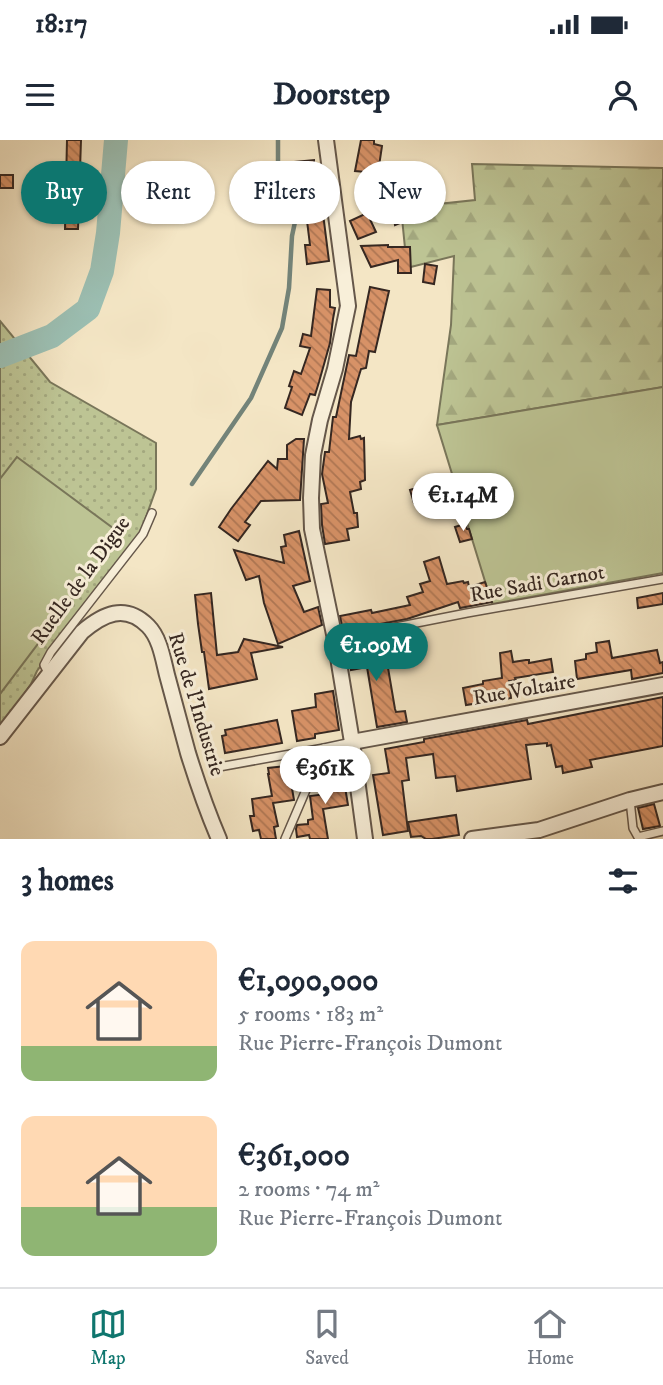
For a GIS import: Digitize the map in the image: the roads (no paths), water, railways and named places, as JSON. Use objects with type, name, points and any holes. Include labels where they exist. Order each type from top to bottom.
[{"type":"street","points":[[326,140],[348,306],[313,455],[312,529],[335,639],[365,839]]},
{"type":"street","name":"Rue de l'Industrie","points":[[49,676],[82,632],[94,622],[121,612],[146,623],[154,632],[189,755],[219,839]]},
{"type":"street","name":"Ruelle de la Digue","points":[[0,737],[49,676]]},
{"type":"street","name":"Rue Voltaire","points":[[352,742],[663,685]]},
{"type":"street","points":[[472,839],[539,830],[663,792]]},
{"type":"street","points":[[359,839],[362,821]]},
{"type":"lane","name":"Ruelle de la Digue","points":[[49,676],[44,665],[51,652],[143,534],[152,513]]},
{"type":"lane","name":"Rue Sadi Carnot","points":[[335,639],[663,579]]},
{"type":"lane","points":[[219,767],[352,742]]},
{"type":"lane","points":[[285,839],[324,748]]},
{"type":"lane","points":[[630,800],[638,837],[663,831]]},
{"type":"waterway","points":[[0,356],[52,336],[88,309],[102,271],[116,140]]},
{"type":"waterway","points":[[192,484],[251,398],[282,328],[295,222],[291,189],[278,175],[278,140]]}]
